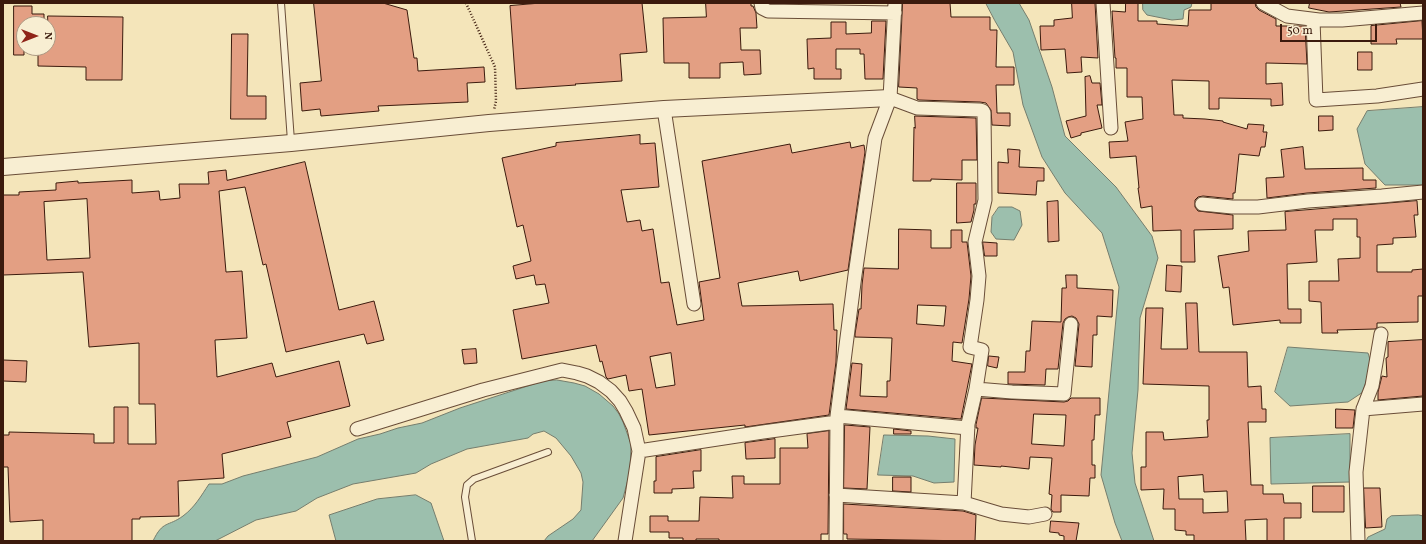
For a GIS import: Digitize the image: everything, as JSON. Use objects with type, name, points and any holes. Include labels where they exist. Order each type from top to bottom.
[{"type":"street","points":[[761,3],[762,8],[768,11],[895,8],[890,98],[875,138],[855,275],[837,419],[836,541]]},
{"type":"street","points":[[1103,3],[1111,128]]},
{"type":"street","points":[[1263,3],[1287,16],[1313,20],[1342,20],[1423,14]]},
{"type":"street","points":[[1313,20],[1316,100],[1377,96],[1423,89]]},
{"type":"street","points":[[3,167],[291,143],[489,123],[664,109],[890,98],[917,108],[983,111],[985,200],[975,242],[979,276],[970,347],[982,350],[968,428],[964,503]]},
{"type":"street","points":[[664,109],[694,304]]},
{"type":"street","points":[[1202,204],[1232,207],[1258,207],[1308,201],[1423,192]]},
{"type":"street","points":[[976,389],[1064,394],[1070,324]]},
{"type":"street","points":[[1358,541],[1356,472],[1363,409],[1372,386],[1381,334]]},
{"type":"street","points":[[357,429],[483,390],[562,370],[577,372],[587,376],[611,391],[620,401],[634,428],[639,452],[625,541]]},
{"type":"street","points":[[1363,409],[1423,404]]},
{"type":"street","points":[[639,452],[837,419],[968,428]]},
{"type":"street","points":[[836,495],[964,503],[1001,514],[1030,517],[1045,514]]},
{"type":"lane","points":[[281,3],[291,143]]},
{"type":"lane","points":[[472,541],[465,497],[467,485],[474,479],[548,452]]},
{"type":"path","points":[[466,3],[495,67],[496,101],[489,123]]},
{"type":"shaded area","points":[[986,3],[1019,3],[1029,20],[1052,87],[1065,136],[1116,187],[1152,236],[1158,258],[1140,318],[1138,390],[1132,453],[1135,483],[1154,541],[1122,541],[1115,523],[1101,475],[1119,287],[1102,233],[1065,193],[1042,157],[1023,105],[1013,52]]},
{"type":"shaded area","points":[[1143,3],[1192,3],[1191,7],[1184,10],[1183,19],[1172,20],[1147,15],[1143,10]]},
{"type":"shaded area","points":[[1423,107],[1423,185],[1385,185],[1365,164],[1357,129],[1367,111]]},
{"type":"shaded area","points":[[999,207],[1012,207],[1020,211],[1022,225],[1014,240],[996,239],[991,232],[992,217]]},
{"type":"shaded area","points":[[1288,347],[1368,353],[1371,363],[1363,392],[1348,402],[1290,406],[1275,392]]},
{"type":"shaded area","points":[[557,380],[585,386],[599,394],[613,406],[623,422],[631,444],[630,472],[623,498],[592,541],[544,541],[548,536],[573,519],[581,510],[583,482],[581,473],[571,456],[556,438],[544,431],[533,434],[528,438],[467,449],[431,464],[416,473],[353,484],[317,498],[296,511],[256,520],[215,541],[153,541],[163,527],[183,516],[191,509],[209,484],[222,484],[243,476],[317,457],[358,439],[422,423],[460,408],[543,381]]},
{"type":"shaded area","points":[[1350,434],[1350,482],[1271,484],[1270,438]]},
{"type":"shaded area","points":[[884,435],[928,436],[955,439],[954,482],[934,483],[913,476],[878,475]]},
{"type":"shaded area","points":[[416,495],[431,503],[444,541],[336,541],[329,515],[377,499]]},
{"type":"shaded area","points":[[1391,516],[1423,516],[1423,541],[1366,541],[1368,537],[1385,529],[1387,519]]},
{"type":"building","points":[[314,3],[383,3],[407,10],[414,58],[417,58],[418,71],[484,67],[485,82],[467,83],[468,102],[378,106],[379,111],[321,116],[320,109],[302,111],[300,83],[321,81]]},
{"type":"building","points":[[541,3],[642,3],[647,52],[620,54],[622,81],[516,89],[510,6]]},
{"type":"building","points":[[706,3],[751,3],[751,6],[753,6],[756,13],[757,28],[740,28],[741,50],[760,50],[761,74],[744,75],[743,62],[720,63],[720,78],[689,78],[689,63],[664,63],[663,18],[706,17]]},
{"type":"building","points":[[903,3],[950,3],[951,17],[990,17],[990,30],[997,30],[996,67],[1014,67],[1014,85],[996,85],[997,113],[1010,113],[1010,126],[992,125],[991,110],[986,103],[919,100],[917,99],[917,88],[899,87]]},
{"type":"building","points":[[1072,3],[1095,3],[1098,58],[1081,57],[1082,72],[1067,73],[1065,49],[1041,50],[1040,26],[1054,26],[1054,20],[1072,18]]},
{"type":"building","points":[[1126,3],[1138,3],[1138,21],[1157,21],[1157,24],[1188,26],[1189,10],[1211,10],[1211,3],[1255,3],[1259,10],[1276,19],[1276,26],[1305,26],[1307,64],[1266,63],[1266,84],[1282,83],[1283,105],[1271,106],[1271,99],[1219,98],[1219,109],[1209,109],[1209,81],[1172,80],[1174,115],[1183,115],[1183,118],[1223,121],[1247,129],[1248,124],[1264,125],[1263,132],[1267,132],[1265,147],[1261,147],[1259,156],[1239,154],[1233,199],[1203,196],[1198,197],[1195,200],[1195,207],[1198,211],[1233,215],[1233,229],[1194,230],[1195,262],[1181,262],[1181,230],[1153,231],[1152,206],[1141,208],[1136,156],[1110,158],[1109,142],[1128,141],[1125,122],[1143,119],[1142,97],[1127,97],[1127,68],[1116,68],[1112,11],[1125,12]]},
{"type":"building","points":[[1310,3],[1400,3],[1401,7],[1329,12],[1309,8]]},
{"type":"building","points":[[14,6],[32,6],[32,14],[44,14],[44,16],[16,16],[16,55],[14,55]]},
{"type":"building","points":[[56,16],[123,17],[122,80],[86,80],[86,67],[38,66],[38,56],[56,56]]},
{"type":"building","points":[[872,21],[886,21],[883,79],[865,79],[864,54],[860,54],[860,49],[836,49],[836,69],[841,69],[841,79],[814,79],[814,68],[808,69],[807,39],[831,38],[831,22],[846,22],[846,34],[871,33]]},
{"type":"building","points":[[1422,21],[1423,39],[1396,39],[1397,44],[1371,44],[1371,26]]},
{"type":"building","points":[[232,34],[248,34],[247,96],[266,96],[266,119],[231,119]]},
{"type":"building","points":[[1358,52],[1372,52],[1372,70],[1358,70]]},
{"type":"building","points":[[1090,76],[1092,83],[1100,83],[1102,105],[1097,105],[1102,128],[1081,133],[1081,135],[1071,138],[1066,121],[1086,116],[1085,77]]},
{"type":"building","points":[[915,116],[976,118],[977,160],[962,160],[962,180],[931,179],[931,181],[913,181]]},
{"type":"building","points":[[1319,116],[1333,116],[1333,130],[1319,131]]},
{"type":"building","points":[[640,135],[640,144],[655,143],[659,187],[621,190],[627,222],[640,220],[642,231],[653,229],[661,283],[669,282],[677,325],[704,320],[699,282],[720,278],[702,161],[790,144],[792,153],[850,142],[851,148],[864,145],[865,152],[848,270],[800,281],[798,271],[738,283],[742,306],[833,304],[834,330],[837,330],[836,362],[829,415],[745,427],[745,425],[649,435],[642,389],[629,391],[626,375],[608,379],[606,377],[602,361],[600,362],[596,345],[522,359],[513,310],[549,303],[545,284],[536,285],[534,275],[516,279],[513,266],[531,261],[523,225],[517,227],[502,158],[556,146],[556,143]],"holes":[[[671,353],[675,385],[656,388],[650,357]]]},
{"type":"building","points":[[1303,147],[1305,169],[1363,168],[1363,180],[1376,180],[1376,188],[1307,193],[1267,198],[1266,178],[1284,177],[1281,150]]},
{"type":"building","points":[[1008,149],[1020,150],[1019,167],[1044,168],[1044,181],[1037,181],[1036,195],[998,193],[998,162],[1008,163]]},
{"type":"building","points":[[305,162],[339,310],[374,301],[384,340],[367,344],[364,334],[286,352],[266,264],[263,265],[245,187],[219,191],[226,272],[242,271],[247,338],[215,340],[217,377],[272,363],[276,377],[339,361],[350,406],[287,422],[291,437],[222,454],[224,478],[178,481],[179,516],[140,517],[140,519],[132,519],[132,541],[43,541],[43,520],[10,522],[8,467],[3,467],[3,435],[9,435],[9,432],[94,434],[94,443],[114,443],[114,407],[128,407],[128,444],[156,444],[155,404],[139,404],[139,343],[89,347],[83,272],[3,275],[3,195],[19,195],[19,192],[56,190],[56,183],[132,180],[132,193],[159,191],[160,200],[180,198],[179,184],[209,184],[208,172],[226,170],[227,180]],"holes":[[[87,199],[90,258],[47,260],[44,202]]]},
{"type":"building","points":[[957,183],[976,183],[976,204],[974,204],[971,222],[957,223]]},
{"type":"building","points":[[1058,201],[1059,241],[1048,242],[1047,202]]},
{"type":"building","points":[[1417,201],[1418,215],[1414,215],[1416,237],[1393,238],[1393,244],[1377,245],[1377,272],[1412,272],[1412,270],[1423,269],[1423,296],[1418,296],[1418,322],[1377,323],[1377,328],[1375,329],[1337,330],[1338,333],[1322,333],[1321,302],[1309,301],[1309,281],[1339,281],[1338,259],[1360,258],[1360,237],[1357,237],[1357,219],[1333,219],[1333,230],[1315,230],[1317,262],[1287,264],[1288,309],[1301,309],[1301,323],[1280,323],[1280,320],[1233,325],[1229,287],[1223,288],[1218,256],[1249,251],[1248,231],[1286,230],[1285,212]]},
{"type":"building","points":[[899,229],[931,230],[931,248],[951,248],[951,230],[962,230],[962,242],[967,242],[971,276],[962,343],[953,342],[952,361],[972,364],[961,419],[846,409],[852,363],[862,364],[860,396],[887,397],[887,381],[890,381],[892,338],[855,337],[855,334],[859,309],[861,309],[864,268],[898,269]],"holes":[[[918,305],[946,306],[944,326],[917,324]]]},
{"type":"building","points":[[983,242],[997,243],[997,256],[985,256]]},
{"type":"building","points":[[1167,265],[1182,266],[1181,292],[1166,291]]},
{"type":"building","points":[[1066,275],[1077,275],[1077,288],[1113,290],[1112,317],[1097,316],[1097,335],[1093,335],[1092,367],[1075,366],[1079,324],[1076,318],[1072,316],[1065,319],[1063,323],[1058,369],[1046,369],[1045,385],[1008,384],[1008,372],[1025,372],[1026,351],[1030,351],[1032,321],[1061,322],[1062,288],[1066,288]]},
{"type":"building","points":[[1186,303],[1197,303],[1199,352],[1247,352],[1248,387],[1261,386],[1262,409],[1266,409],[1266,422],[1248,422],[1251,485],[1263,485],[1263,494],[1283,494],[1284,503],[1301,503],[1301,518],[1284,518],[1284,541],[1267,541],[1267,519],[1245,520],[1246,541],[1194,541],[1194,535],[1186,535],[1186,531],[1175,530],[1175,509],[1163,509],[1164,489],[1141,490],[1141,467],[1146,467],[1146,432],[1163,432],[1164,440],[1208,437],[1207,420],[1209,420],[1209,386],[1143,384],[1146,308],[1163,308],[1161,349],[1187,349]],"holes":[[[1203,475],[1204,492],[1227,491],[1228,512],[1203,513],[1203,499],[1179,499],[1178,477]]]},
{"type":"building","points":[[1423,340],[1423,396],[1378,400],[1378,392],[1382,376],[1387,377],[1386,358],[1388,357],[1388,342]]},
{"type":"building","points":[[476,349],[477,363],[464,364],[462,350]]},
{"type":"building","points":[[989,356],[999,357],[997,368],[988,366]]},
{"type":"building","points":[[3,360],[27,361],[26,382],[3,381]]},
{"type":"building","points":[[982,398],[1064,402],[1071,398],[1100,398],[1100,415],[1095,415],[1094,440],[1092,440],[1092,465],[1095,465],[1095,478],[1090,478],[1089,496],[1061,495],[1061,512],[1053,512],[1051,509],[1052,495],[1049,494],[1052,458],[1030,457],[1029,469],[974,465],[978,428],[976,428]],"holes":[[[1034,414],[1066,415],[1064,446],[1032,444]]]},
{"type":"building","points":[[1336,409],[1355,410],[1353,428],[1336,428]]},
{"type":"building","points":[[845,425],[870,427],[867,489],[844,488]]},
{"type":"building","points":[[894,429],[911,431],[911,434],[894,434]]},
{"type":"building","points":[[829,431],[828,534],[821,534],[821,541],[719,541],[719,539],[696,539],[696,541],[683,541],[683,538],[669,538],[669,532],[650,532],[650,516],[668,516],[668,521],[699,521],[700,497],[733,498],[732,476],[744,476],[744,484],[780,484],[780,448],[808,448],[807,434]]},
{"type":"building","points":[[775,439],[775,458],[746,459],[745,443]]},
{"type":"building","points":[[701,450],[701,471],[693,471],[694,488],[672,489],[672,493],[654,493],[654,481],[656,481],[656,457]]},
{"type":"building","points":[[893,477],[911,477],[911,492],[893,491]]},
{"type":"building","points":[[1313,486],[1344,486],[1344,512],[1313,512]]},
{"type":"building","points":[[1364,488],[1380,488],[1382,527],[1366,528]]},
{"type":"building","points":[[844,504],[963,511],[976,515],[975,541],[847,539],[847,534],[844,534]]},
{"type":"building","points":[[1051,521],[1079,523],[1076,541],[1064,541],[1064,536],[1059,535],[1059,533],[1050,532]]}]
